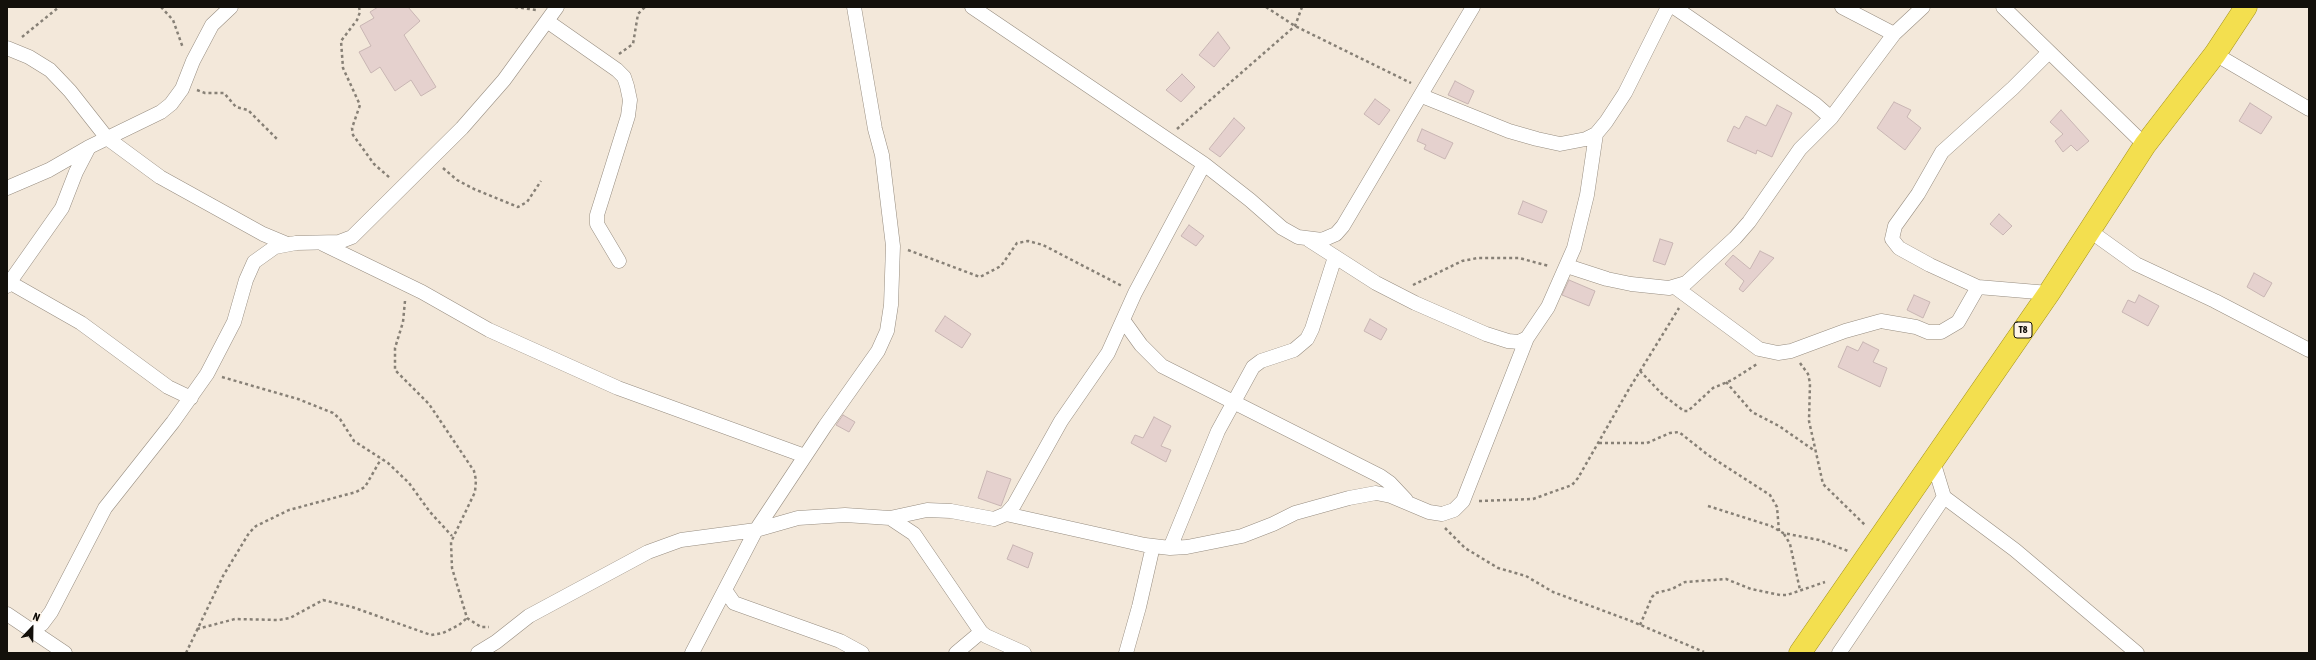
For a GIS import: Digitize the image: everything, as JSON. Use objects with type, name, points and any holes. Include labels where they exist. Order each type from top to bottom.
[{"type":"highway","name":"T8","points":[[1800,653],[2049,293],[2145,145],[2215,54],[2246,7]]},
{"type":"street","points":[[7,188],[49,170],[89,147],[161,112],[171,104],[184,84],[190,68],[212,25],[231,7]]},
{"type":"street","points":[[32,629],[42,624],[51,612],[105,508],[191,398],[207,374],[234,322],[246,280],[254,262],[274,247],[287,244],[339,242],[352,237],[431,159],[504,80],[557,7]]},
{"type":"street","points":[[692,653],[756,530],[878,351],[887,331],[893,273],[893,246],[882,155],[875,129],[854,7]]},
{"type":"street","points":[[972,7],[1204,164],[1282,228],[1298,237],[1309,240],[1396,293],[1486,334],[1508,341],[1519,342],[1528,338]]},
{"type":"street","points":[[1309,240],[1328,238],[1336,234],[1343,226],[1424,93],[1473,7]]},
{"type":"street","points":[[1424,93],[1509,131],[1537,139],[1568,143],[1586,139],[1596,134],[1606,122],[1625,93],[1668,7]]},
{"type":"street","points":[[1674,7],[1815,104],[1831,118]]},
{"type":"street","points":[[1842,7],[1894,34]]},
{"type":"street","points":[[1680,291],[1686,283],[1735,238],[1753,217],[1800,149],[1831,118],[1894,34],[1923,7]]},
{"type":"street","points":[[2003,7],[2145,145]]},
{"type":"street","points":[[547,21],[624,77],[630,100],[628,116],[597,215],[597,224],[619,261]]},
{"type":"street","points":[[8,48],[29,57],[50,70],[70,91],[107,138],[160,177],[262,234],[287,244]]},
{"type":"street","points":[[2049,52],[2013,88],[1942,152],[1918,194],[1895,226],[1892,239],[1899,248],[1978,288],[2049,293]]},
{"type":"street","points":[[2215,54],[2309,109]]},
{"type":"street","points":[[1006,514],[1153,546],[1170,548],[1188,547],[1242,536],[1273,524],[1295,513],[1349,498],[1376,493],[1391,496],[1429,512],[1442,514],[1454,510],[1463,501],[1528,338],[1548,306],[1566,269],[1574,248],[1587,194],[1596,134]]},
{"type":"street","points":[[89,147],[79,166],[62,208],[8,284],[82,323],[168,387],[191,398]]},
{"type":"street","points":[[478,653],[496,642],[529,616],[648,552],[681,540],[756,530],[798,518],[845,515],[890,518],[927,510],[951,511],[994,519],[1006,514],[1014,505],[1061,421],[1108,353],[1134,293],[1204,164]]},
{"type":"street","points":[[2090,231],[2136,264],[2215,301],[2309,350]]},
{"type":"street","points":[[321,243],[401,282],[489,330],[618,388],[805,456]]},
{"type":"street","points":[[1170,548],[1218,431],[1253,367],[1261,361],[1294,350],[1307,339],[1312,329],[1335,257]]},
{"type":"street","points":[[1566,269],[1630,284],[1680,291],[1759,349],[1774,353],[1791,351],[1845,331],[1881,321],[1910,325],[1928,332],[1941,332],[1958,322],[1978,288]]},
{"type":"street","points":[[1123,320],[1141,345],[1162,366],[1327,451],[1380,476],[1390,483],[1411,505]]},
{"type":"street","points":[[1933,461],[1944,497],[2015,550],[2137,653]]},
{"type":"street","points":[[1839,653],[1944,497]]},
{"type":"street","points":[[890,518],[914,534],[981,632],[986,636],[1024,653]]},
{"type":"street","points":[[1126,653],[1139,607],[1153,546]]},
{"type":"street","points":[[725,590],[734,603],[840,641],[862,653]]},
{"type":"street","points":[[7,614],[32,629],[65,653]]},
{"type":"street","points":[[956,653],[981,632]]},
{"type":"path","points":[[8,48],[58,7]]},
{"type":"path","points":[[161,7],[173,20],[190,68]]},
{"type":"path","points":[[359,7],[360,12],[357,20],[341,41],[343,68],[360,105],[352,128],[353,135],[374,164],[394,181],[398,192]]},
{"type":"path","points":[[605,62],[633,44],[638,14],[645,7]]},
{"type":"path","points":[[1266,7],[1295,26],[1424,93]]},
{"type":"path","points":[[1166,139],[1295,26],[1302,7]]},
{"type":"path","points":[[184,84],[205,93],[224,93],[236,107],[248,110],[278,140]]},
{"type":"path","points":[[431,159],[457,180],[518,207],[527,202],[541,181]]},
{"type":"path","points":[[893,246],[980,277],[1001,266],[1017,243],[1028,241],[1043,245],[1134,293]]},
{"type":"path","points":[[1396,293],[1462,261],[1478,258],[1519,258],[1566,269]]},
{"type":"path","points":[[401,282],[406,305],[395,348],[395,370],[429,404],[474,471],[476,480],[475,492],[452,536],[450,552],[452,568],[467,618],[481,627],[494,627]]},
{"type":"path","points":[[1463,501],[1495,502],[1533,499],[1565,488],[1578,478],[1640,371],[1674,319],[1680,291]]},
{"type":"path","points":[[1791,351],[1808,374],[1810,383],[1809,421],[1823,484],[1879,539]]},
{"type":"path","points":[[1640,371],[1663,395],[1684,411],[1688,411],[1713,388],[1726,382],[1774,353]]},
{"type":"path","points":[[207,374],[265,388],[333,413],[340,419],[354,442],[381,459],[409,483],[430,512],[452,536]]},
{"type":"path","points":[[1726,382],[1752,412],[1779,426],[1815,451]]},
{"type":"path","points":[[1598,443],[1647,443],[1670,432],[1679,432],[1708,455],[1770,495],[1777,507],[1779,531]]},
{"type":"path","points":[[186,653],[197,628],[241,544],[256,526],[296,508],[356,492],[365,487],[381,459]]},
{"type":"path","points":[[1708,506],[1783,533],[1820,540],[1861,564]]},
{"type":"path","points":[[1429,512],[1465,548],[1498,568],[1520,574],[1553,592],[1640,625],[1704,652]]},
{"type":"path","points":[[1783,533],[1790,544],[1800,590]]},
{"type":"path","points":[[1640,625],[1652,597],[1656,593],[1672,589],[1685,582],[1726,579],[1751,589],[1780,595],[1800,590],[1861,564]]},
{"type":"path","points":[[197,628],[235,619],[279,620],[290,618],[323,600],[352,607],[431,635],[443,633],[459,625],[467,618]]},
{"type":"building","points":[[378,7],[408,7],[420,21],[404,35],[436,87],[421,96],[411,80],[395,91],[380,67],[371,73],[359,52],[371,46],[360,26],[374,18],[370,12]]},
{"type":"building","points":[[1218,32],[1230,48],[1214,67],[1199,55]]},
{"type":"building","points":[[1182,74],[1195,87],[1181,102],[1166,90]]},
{"type":"building","points":[[1455,81],[1474,91],[1468,104],[1448,95]]},
{"type":"building","points":[[1375,99],[1390,110],[1379,125],[1364,114]]},
{"type":"building","points":[[1894,102],[1911,110],[1907,117],[1921,128],[1905,150],[1877,128]]},
{"type":"building","points":[[2250,103],[2272,117],[2261,134],[2239,121]]},
{"type":"building","points":[[1777,105],[1792,113],[1772,157],[1757,150],[1756,154],[1727,141],[1734,126],[1739,129],[1746,116],[1766,126]]},
{"type":"building","points":[[2061,110],[2089,141],[2077,151],[2071,145],[2063,152],[2055,141],[2063,134],[2050,122]]},
{"type":"building","points":[[1234,118],[1245,128],[1220,157],[1209,149]]},
{"type":"building","points":[[1422,129],[1453,143],[1445,159],[1424,149],[1426,145],[1417,141]]},
{"type":"building","points":[[1523,201],[1547,211],[1542,223],[1518,214]]},
{"type":"building","points":[[1999,214],[2012,226],[2003,235],[1990,224]]},
{"type":"building","points":[[1189,225],[1204,236],[1196,246],[1181,236]]},
{"type":"building","points":[[1660,239],[1673,243],[1665,265],[1653,261]]},
{"type":"building","points":[[1760,251],[1774,258],[1743,292],[1739,289],[1744,281],[1725,264],[1733,255],[1750,269]]},
{"type":"building","points":[[2254,273],[2272,283],[2264,297],[2247,287]]},
{"type":"building","points":[[1569,280],[1595,291],[1589,306],[1562,295]]},
{"type":"building","points":[[1914,295],[1930,302],[1923,318],[1907,310]]},
{"type":"building","points":[[2139,295],[2159,306],[2148,326],[2122,312],[2128,300],[2135,303]]},
{"type":"building","points":[[945,316],[971,334],[962,348],[935,331]]},
{"type":"building","points":[[1370,319],[1387,329],[1381,340],[1364,331]]},
{"type":"building","points":[[1863,342],[1879,350],[1873,362],[1887,368],[1880,387],[1838,367],[1847,346],[1858,351]]},
{"type":"building","points":[[843,415],[855,422],[849,432],[836,425]]},
{"type":"building","points":[[1154,417],[1171,426],[1161,446],[1171,450],[1166,462],[1131,443],[1135,435],[1143,438]]},
{"type":"building","points":[[987,471],[1011,479],[1001,506],[978,498]]},
{"type":"building","points":[[1013,545],[1033,553],[1028,568],[1007,559]]}]
